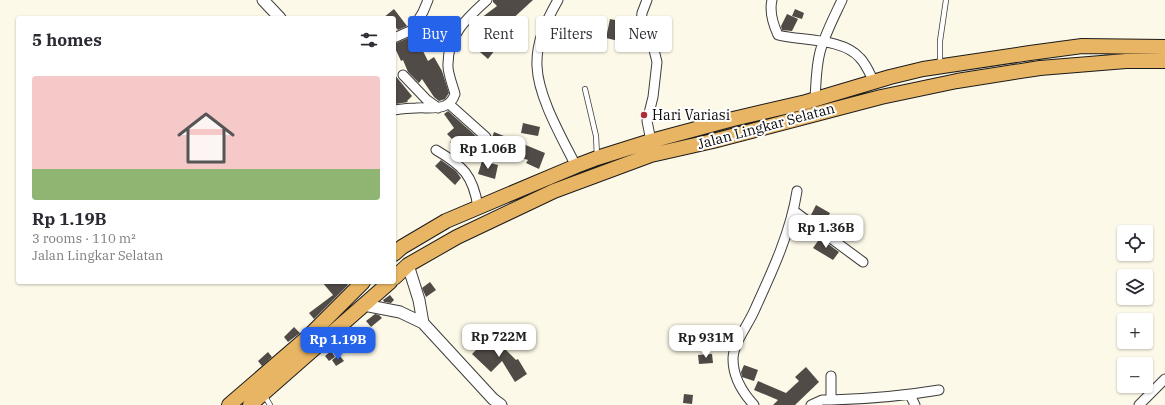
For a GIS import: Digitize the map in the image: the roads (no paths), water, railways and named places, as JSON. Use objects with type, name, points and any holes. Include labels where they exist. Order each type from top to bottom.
[{"type":"highway","name":"Jalan Lingkar Selatan","points":[[397,248],[446,221],[576,166],[651,141],[712,124],[940,66],[1082,46],[1165,47]]},
{"type":"highway","name":"Jalan Lingkar Selatan","points":[[396,276],[408,265],[457,237],[554,191],[651,155],[713,141],[882,97],[957,81],[1040,68],[1126,61],[1165,61]]},
{"type":"highway","points":[[597,158],[601,174]]},
{"type":"highway","points":[[229,405],[309,336],[359,284]]},
{"type":"highway","points":[[250,405],[266,400],[388,284]]},
{"type":"street","points":[[263,0],[278,16]]},
{"type":"street","points":[[396,37],[412,30],[423,12],[428,0]]},
{"type":"street","points":[[396,110],[418,107],[438,108],[449,104],[454,98],[455,94],[447,65],[450,48],[458,29],[470,15],[487,0]]},
{"type":"street","points":[[558,0],[546,21],[538,46],[537,67],[541,89],[576,166]]},
{"type":"street","points":[[647,0],[642,13],[642,23],[654,50],[657,62],[653,97],[648,121],[651,141]]},
{"type":"street","points":[[772,0],[770,6],[772,23],[778,35],[792,39],[824,41],[850,49],[860,58],[874,82]]},
{"type":"street","points":[[815,99],[820,53],[842,0]]},
{"type":"street","points":[[403,75],[427,100],[438,108]]},
{"type":"street","points":[[449,104],[486,137]]},
{"type":"street","points":[[436,150],[455,161],[467,174],[473,184],[478,207]]},
{"type":"street","points":[[754,405],[738,383],[734,370],[733,357],[736,347],[768,281],[794,210],[797,191]]},
{"type":"street","points":[[794,210],[863,262]]},
{"type":"street","points":[[408,265],[423,323]]},
{"type":"street","points":[[364,305],[400,312],[423,323],[500,405]]},
{"type":"street","points":[[831,376],[831,400]]},
{"type":"street","points":[[1139,405],[1165,378]]},
{"type":"street","points":[[811,405],[822,400],[868,399],[910,395],[939,390]]},
{"type":"street","points":[[910,395],[915,405]]},
{"type":"lane","points":[[940,66],[940,41],[946,0]]},
{"type":"lane","points":[[585,89],[596,136],[597,158]]},
{"type":"place","name":"Hari Variasi","points":[[644,115]]}]
